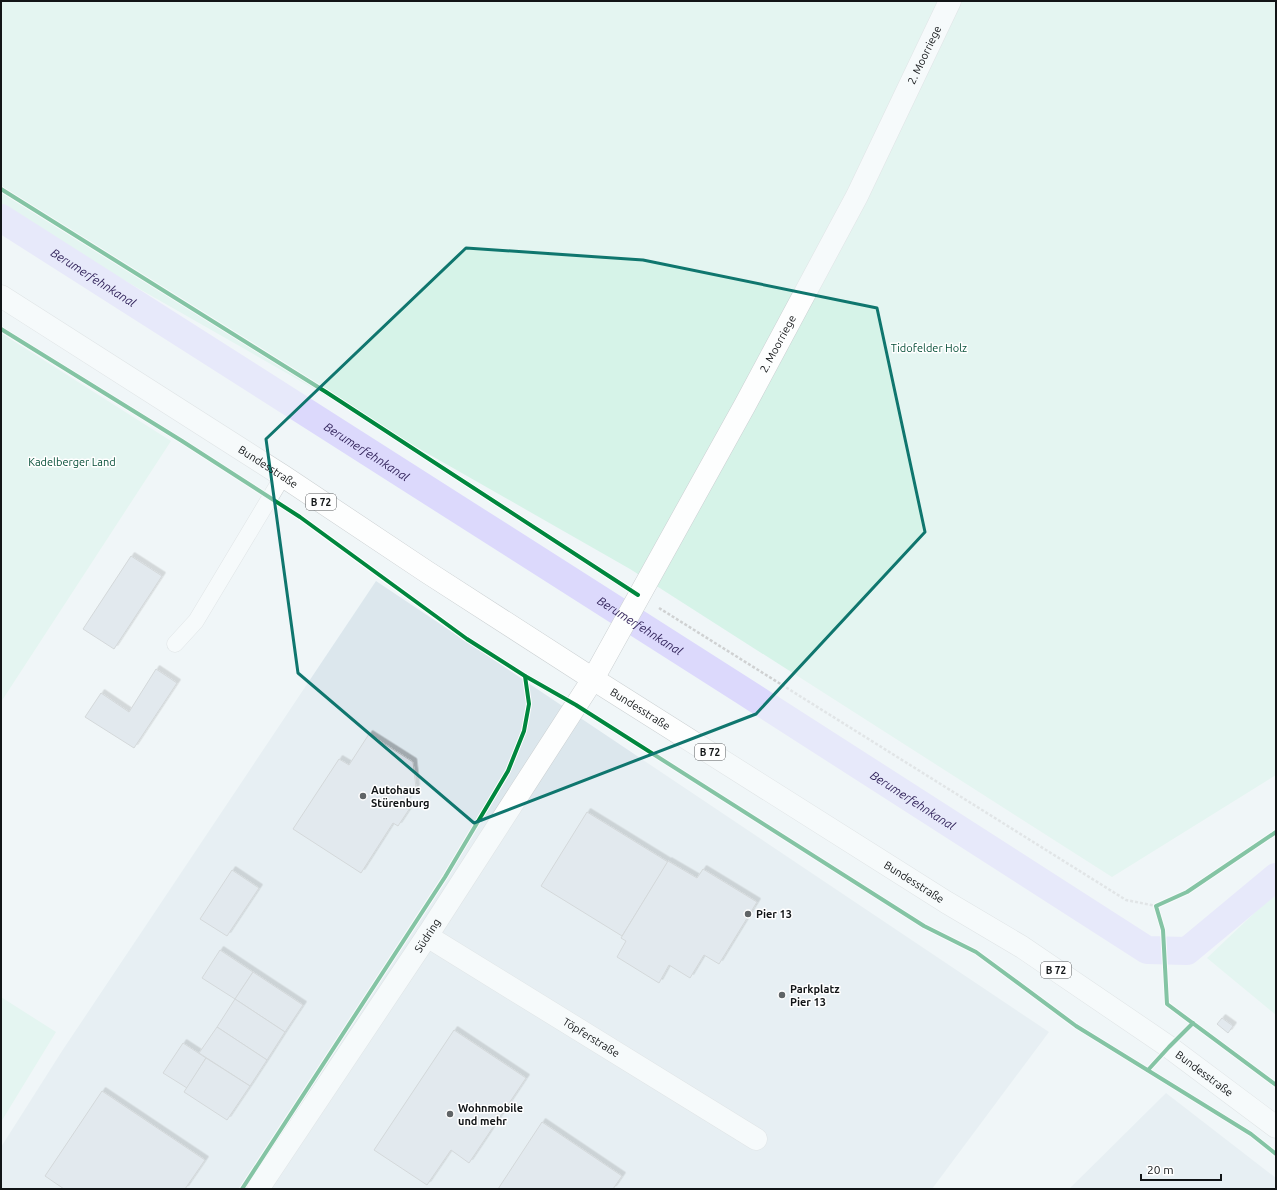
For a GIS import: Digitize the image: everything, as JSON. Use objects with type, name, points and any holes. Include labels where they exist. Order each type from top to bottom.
[{"type":"street","name":"2. Moorriege","points":[[593,679],[857,196],[950,1]]},
{"type":"street","name":"Bundesstraße","points":[[1,296],[283,476],[427,572],[593,679],[946,902],[1022,947],[1169,1047],[1276,1127]]},
{"type":"street","name":"Südring","points":[[258,1189],[427,936],[593,679]]},
{"type":"street","name":"Töpferstraße","points":[[427,936],[756,1139]]},
{"type":"lane","points":[[174,644],[196,621],[283,476]]},
{"type":"path","points":[[636,600],[1126,900],[1156,906]]},
{"type":"highlighted area","points":[[466,248],[643,260],[877,308],[925,532],[756,714],[474,823],[298,673],[266,439]]},
{"type":"shaded area","points":[[376,581],[1049,1032],[932,1189],[1,1189],[1,1147],[62,1051]]},
{"type":"shaded area","points":[[1166,1093],[1276,1178],[1276,1189],[1069,1189]]},
{"type":"green space","name":"Tidofelder Holz","points":[[1,1],[1276,1],[1276,775],[1112,877],[630,569],[1,210]]},
{"type":"green space","name":"Kadelberger Land","points":[[1,333],[171,441],[1,702]]},
{"type":"green space","points":[[1276,895],[1276,1015],[1207,958],[1267,901]]},
{"type":"green space","points":[[1,997],[56,1032],[1,1122]]},
{"type":"building","points":[[131,556],[162,576],[114,649],[83,629]]},
{"type":"building","points":[[156,669],[177,683],[134,748],[85,717],[101,693],[129,712]]},
{"type":"building","name":"Autohaus Stürenburg","points":[[369,734],[413,762],[416,788],[405,804],[410,808],[398,826],[393,823],[361,873],[293,829],[339,759],[349,765]]},
{"type":"building","points":[[587,812],[668,862],[622,936],[541,886]]},
{"type":"building","points":[[668,861],[697,878],[703,869],[757,902],[719,964],[704,955],[690,978],[669,965],[659,983],[617,957],[626,941],[621,938]]},
{"type":"building","points":[[232,870],[259,888],[227,936],[200,919]]},
{"type":"building","points":[[220,950],[253,972],[235,999],[202,978]]},
{"type":"building","points":[[253,972],[303,1005],[285,1032],[235,999]]},
{"type":"building","points":[[235,999],[285,1032],[267,1060],[217,1027]]},
{"type":"building","points":[[1222,1018],[1233,1026],[1228,1033],[1217,1024]]},
{"type":"building","points":[[217,1027],[267,1060],[250,1086],[199,1053]]},
{"type":"building","name":"Wohnmobile und mehr","points":[[454,1030],[526,1078],[469,1163],[451,1150],[427,1185],[374,1150]]},
{"type":"building","points":[[183,1043],[206,1058],[187,1088],[163,1073]]},
{"type":"building","points":[[206,1058],[250,1086],[227,1120],[184,1092]]},
{"type":"building","points":[[102,1091],[205,1160],[185,1189],[64,1189],[45,1176]]},
{"type":"building","points":[[542,1122],[622,1176],[613,1189],[498,1189]]},
{"type":"waterway","name":"Berumerfehnkanal","points":[[1,218],[1147,950],[1187,951],[1276,877]]},
{"type":"cycle path","points":[[1,189],[326,392],[638,595]]},
{"type":"cycle path","points":[[1,329],[182,441],[300,517],[467,639],[525,676],[576,705],[924,926],[976,952],[1076,1026],[1251,1134],[1276,1154]]},
{"type":"cycle path","points":[[242,1189],[445,877],[508,771],[524,731],[529,704],[525,676]]},
{"type":"cycle path","points":[[1276,832],[1187,892],[1156,906],[1163,930],[1167,1004],[1276,1085]]},
{"type":"cycle path","points":[[1148,1070],[1193,1023]]},
{"type":"place","name":"Autohaus Stürenburg","points":[[363,796]]},
{"type":"place","name":"Pier 13","points":[[748,914]]},
{"type":"place","name":"Parkplatz Pier 13","points":[[782,995]]},
{"type":"place","name":"Wohnmobile und mehr","points":[[450,1114]]}]
